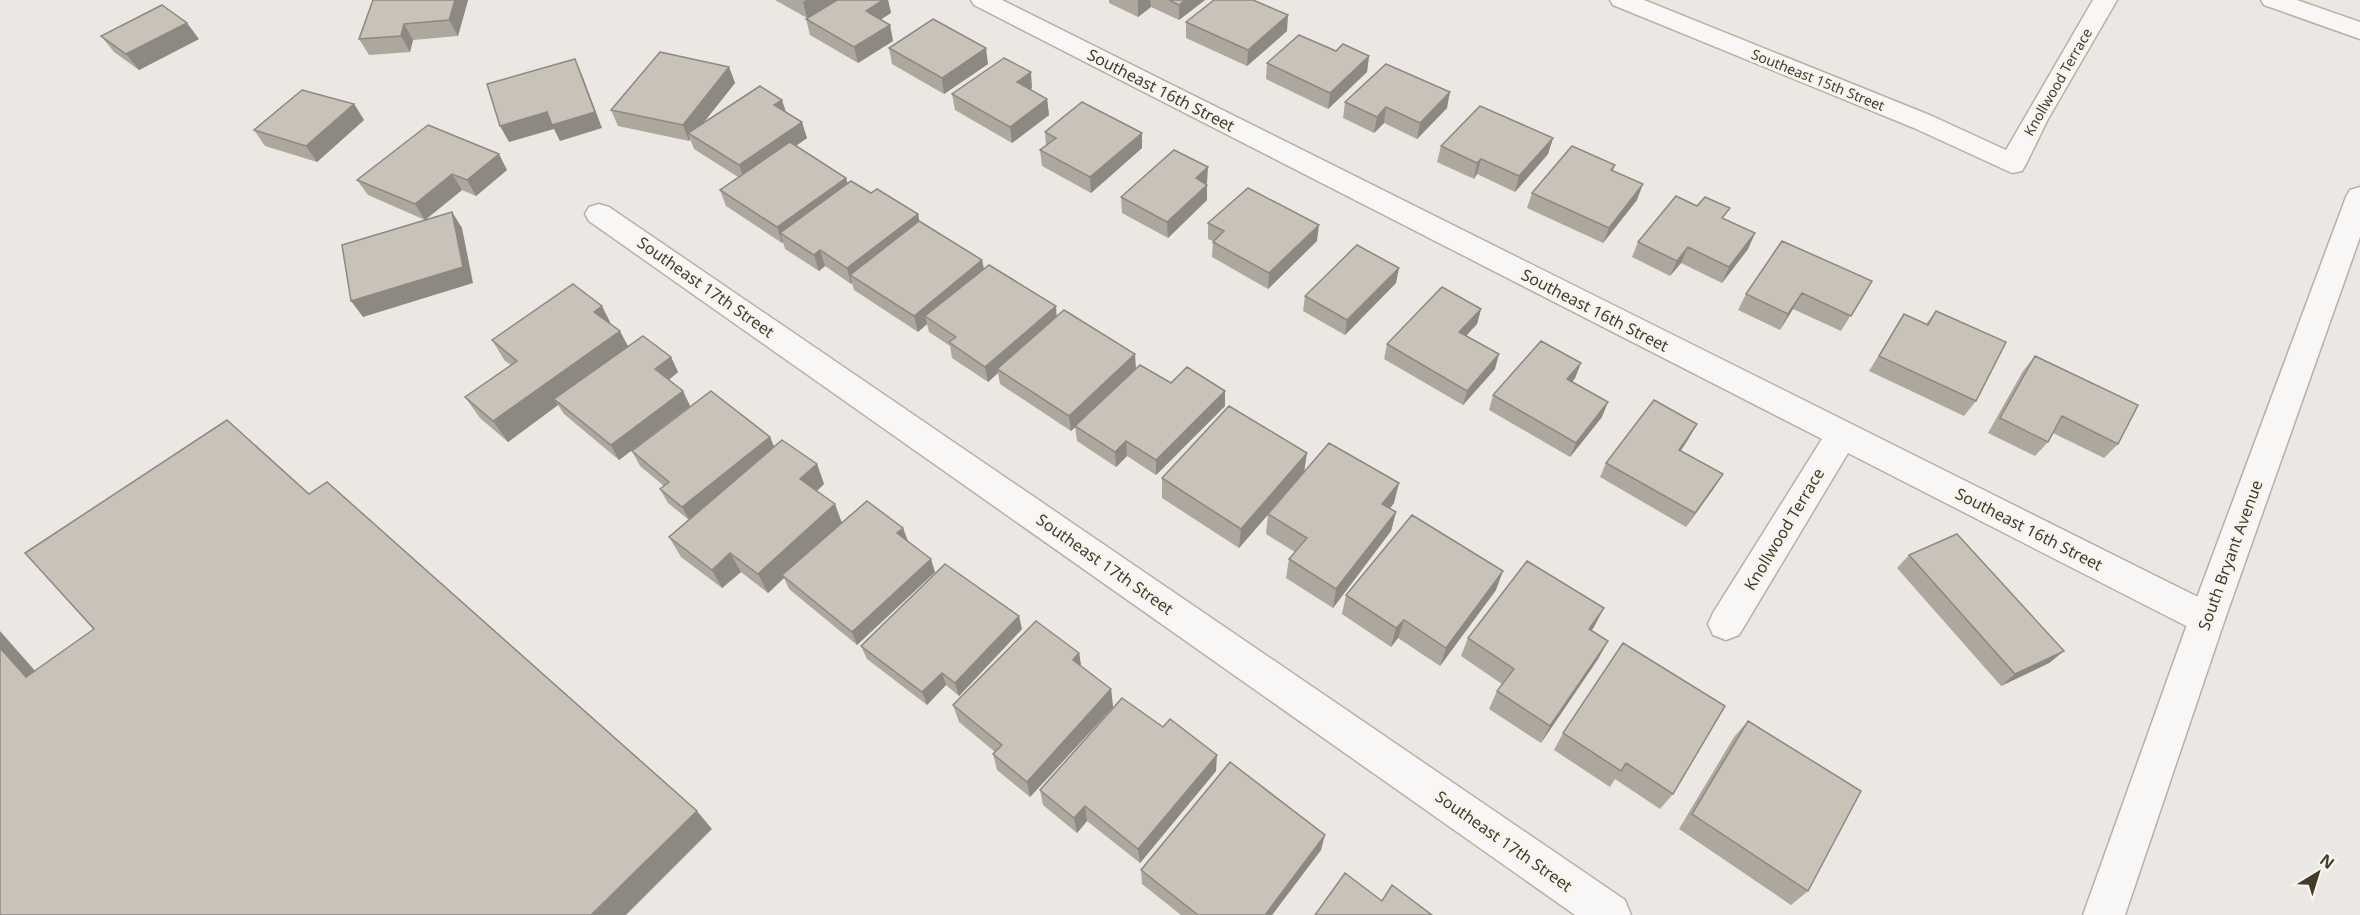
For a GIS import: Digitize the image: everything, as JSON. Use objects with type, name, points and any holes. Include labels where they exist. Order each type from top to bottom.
[{"type":"street","name":"Southeast 16th Street","points":[[983,0],[2207,619]]},
{"type":"street","name":"Southeast 15th Street","points":[[1622,0],[1923,122],[2012,164]]},
{"type":"street","name":"Knollwood Terrace","points":[[2012,164],[2035,119],[2105,0]]},
{"type":"street","points":[[2273,0],[2360,31]]},
{"type":"street","name":"South Bryant Avenue","points":[[2104,915],[2207,619],[2360,196]]},
{"type":"street","name":"Southeast 17th Street","points":[[599,214],[1610,915]]},
{"type":"street","name":"Knollwood Terrace","points":[[1726,624],[1842,435]]},
{"type":"building","points":[[373,0],[455,0],[449,20],[404,24],[401,36],[359,39]]},
{"type":"building","points":[[837,0],[883,0],[866,11],[890,25],[854,47],[806,19]]},
{"type":"building","points":[[1169,0],[1185,0],[1179,5]]},
{"type":"building","points":[[1214,0],[1253,0],[1288,15],[1248,50],[1186,22]]},
{"type":"building","points":[[162,5],[187,23],[126,54],[101,36]]},
{"type":"building","points":[[933,19],[986,48],[942,78],[889,48]]},
{"type":"building","points":[[1299,35],[1336,51],[1343,44],[1369,56],[1330,93],[1267,63]]},
{"type":"building","points":[[660,52],[729,67],[683,125],[611,110]]},
{"type":"building","points":[[1004,58],[1031,72],[1017,82],[1047,99],[1010,127],[952,94]]},
{"type":"building","points":[[575,59],[595,112],[552,125],[547,112],[500,126],[487,84]]},
{"type":"building","points":[[1386,64],[1450,92],[1420,123],[1386,107],[1377,117],[1345,102]]},
{"type":"building","points":[[760,86],[782,100],[774,105],[802,122],[739,165],[688,133]]},
{"type":"building","points":[[302,90],[354,104],[306,146],[254,130]]},
{"type":"building","points":[[1082,102],[1142,133],[1090,177],[1040,150],[1056,138],[1045,132]]},
{"type":"building","points":[[1480,106],[1553,138],[1519,176],[1481,159],[1477,163],[1441,146]]},
{"type":"building","points":[[428,125],[499,154],[467,180],[452,174],[415,204],[357,180]]},
{"type":"building","points":[[790,142],[846,178],[777,227],[720,190]]},
{"type":"building","points":[[1572,146],[1615,165],[1611,170],[1643,184],[1609,228],[1532,193]]},
{"type":"building","points":[[1174,150],[1208,167],[1196,178],[1207,185],[1167,222],[1121,197]]},
{"type":"building","points":[[851,181],[871,193],[877,189],[918,214],[847,268],[820,250],[814,255],[780,233]]},
{"type":"building","points":[[1248,188],[1319,225],[1269,273],[1213,242],[1224,231],[1208,223]]},
{"type":"building","points":[[1676,196],[1697,206],[1705,197],[1730,208],[1722,218],[1755,233],[1729,267],[1688,247],[1677,261],[1638,242]]},
{"type":"building","points":[[452,212],[463,267],[351,301],[342,245]]},
{"type":"building","points":[[919,221],[982,260],[914,316],[850,275]]},
{"type":"building","points":[[1782,241],[1872,281],[1851,316],[1802,293],[1788,314],[1746,294]]},
{"type":"building","points":[[1357,245],[1399,268],[1347,320],[1305,296]]},
{"type":"building","points":[[989,265],[1056,306],[985,367],[949,342],[956,337],[925,316]]},
{"type":"building","points":[[573,284],[602,306],[594,312],[620,331],[493,421],[465,397],[517,361],[492,340]]},
{"type":"building","points":[[1442,287],[1481,309],[1459,332],[1499,354],[1467,391],[1387,344]]},
{"type":"building","points":[[1064,310],[1135,354],[1069,416],[997,369]]},
{"type":"building","points":[[1936,311],[2006,342],[1976,401],[1879,356],[1904,314],[1928,325]]},
{"type":"building","points":[[643,336],[671,357],[655,369],[683,391],[611,445],[554,399]]},
{"type":"building","points":[[1541,341],[1581,363],[1567,379],[1608,402],[1576,443],[1493,395]]},
{"type":"building","points":[[2035,356],[2138,405],[2118,444],[2062,416],[2048,442],[2000,418]]},
{"type":"building","points":[[1140,365],[1171,383],[1187,367],[1225,391],[1156,460],[1126,441],[1115,452],[1075,426]]},
{"type":"building","points":[[711,391],[770,437],[682,507],[660,489],[669,482],[632,451]]},
{"type":"building","points":[[1654,400],[1697,424],[1679,450],[1723,474],[1695,513],[1606,463]]},
{"type":"building","points":[[1229,406],[1307,453],[1241,529],[1162,478]]},
{"type":"building","points":[[227,420],[309,494],[327,482],[697,811],[591,915],[0,915],[0,648],[26,677],[94,629],[25,553]]},
{"type":"building","points":[[782,440],[817,464],[800,479],[835,504],[758,574],[730,553],[712,570],[669,537]]},
{"type":"building","points":[[1329,443],[1399,483],[1382,504],[1396,512],[1336,589],[1289,559],[1307,538],[1268,514]]},
{"type":"building","points":[[867,501],[903,528],[897,533],[931,559],[852,632],[782,575]]},
{"type":"building","points":[[1412,515],[1503,571],[1446,648],[1404,620],[1396,628],[1346,595]]},
{"type":"building","points":[[1957,534],[2064,651],[2015,674],[1909,555]]},
{"type":"building","points":[[1527,561],[1604,608],[1589,629],[1608,641],[1550,726],[1497,691],[1514,669],[1468,638]]},
{"type":"building","points":[[945,564],[1019,616],[955,683],[942,673],[922,692],[861,646]]},
{"type":"building","points":[[1036,621],[1079,653],[1073,660],[1111,689],[1027,782],[993,754],[1002,745],[953,705]]},
{"type":"building","points":[[1623,643],[1725,706],[1673,794],[1626,763],[1621,771],[1563,733]]},
{"type":"building","points":[[1122,698],[1163,727],[1170,719],[1217,755],[1138,849],[1085,806],[1074,818],[1040,790]]},
{"type":"building","points":[[1748,721],[1861,791],[1808,891],[1692,814]]},
{"type":"building","points":[[1230,762],[1325,835],[1265,915],[1198,915],[1141,870]]},
{"type":"building","points":[[1345,873],[1382,901],[1392,885],[1432,915],[1315,915]]}]
